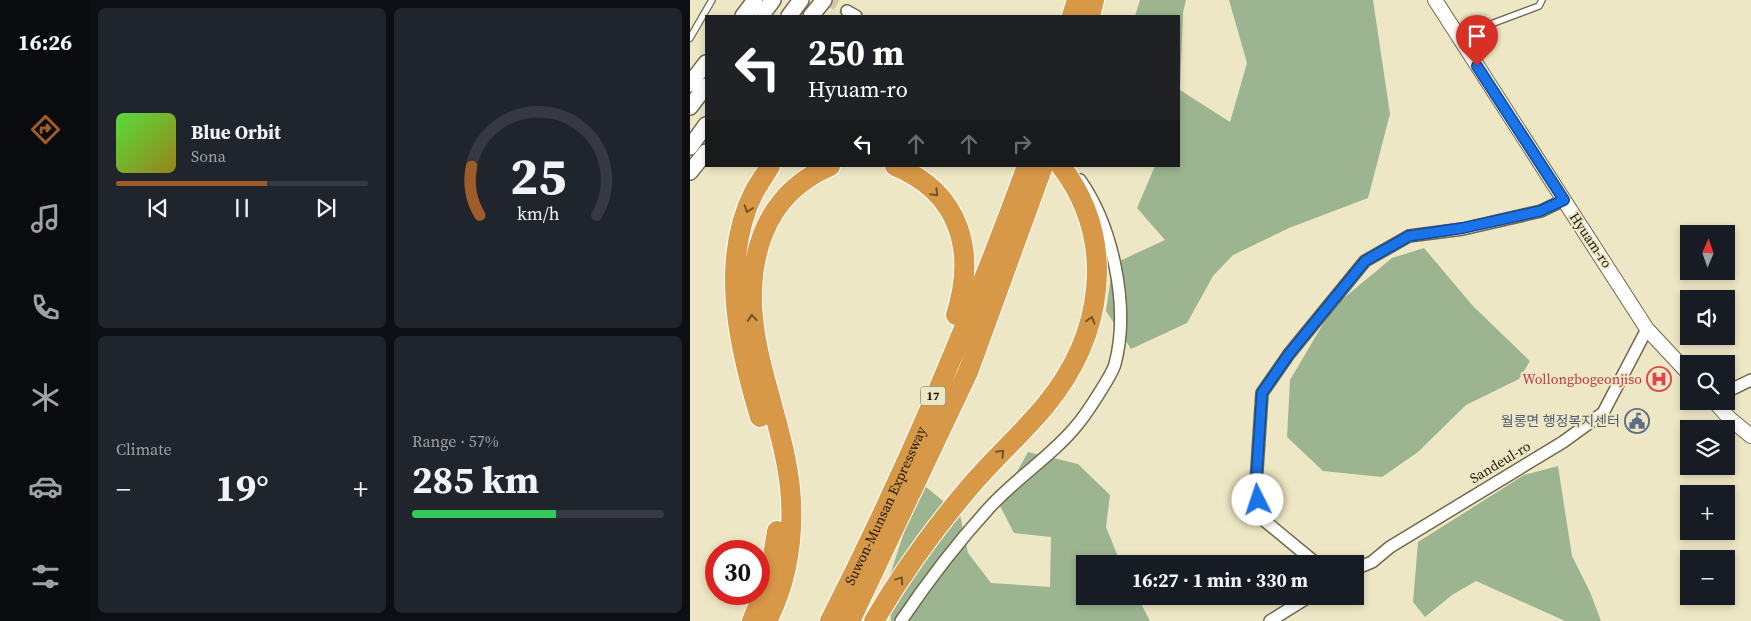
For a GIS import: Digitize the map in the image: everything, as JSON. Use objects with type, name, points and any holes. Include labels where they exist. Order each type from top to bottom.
[{"type":"highway","points":[[1072,15],[1076,0]]},
{"type":"highway","points":[[1090,15],[1094,0]]},
{"type":"highway","points":[[752,621],[769,581],[775,552],[778,493],[771,456],[752,390],[741,342],[736,278],[738,250],[744,221],[754,193],[769,167]]},
{"type":"highway","points":[[767,621],[775,606],[787,564],[791,499],[787,468],[756,348],[752,314],[752,279],[757,249],[766,227],[783,199],[796,184],[828,167]]},
{"type":"highway","points":[[897,167],[928,185],[940,197],[962,238],[966,268],[963,293],[932,399]]},
{"type":"highway","points":[[874,621],[925,544],[968,488],[1045,406],[1069,373],[1084,342],[1093,313],[1097,288],[1095,250],[1087,216],[1076,190],[1062,167]]},
{"type":"highway","name":"Suwon-Munsan Expressway","points":[[830,621],[884,508],[989,266],[1034,169]]},
{"type":"highway","name":"Suwon-Munsan Expressway","points":[[850,621],[968,372],[1034,169]]},
{"type":"main road","points":[[744,15],[755,0]]},
{"type":"main road","points":[[761,15],[773,0]]},
{"type":"main road","points":[[789,15],[801,0]]},
{"type":"main road","points":[[812,15],[824,0]]},
{"type":"main road","points":[[690,84],[705,64]]},
{"type":"main road","points":[[690,107],[705,87]]},
{"type":"main road","points":[[690,147],[705,127]]},
{"type":"main road","points":[[690,172],[705,153]]},
{"type":"street","name":"Hyuam-ro","points":[[1435,0],[1457,37],[1648,329],[1680,364]]},
{"type":"street","points":[[901,621],[930,578],[990,507],[1077,425],[1115,365],[1120,313],[1113,248],[1092,196],[1071,167]]},
{"type":"street","points":[[1306,555],[1260,517],[1256,484],[1262,393],[1289,354],[1365,261],[1409,236],[1463,228],[1540,211],[1564,200]]},
{"type":"street","name":"Sandeul-ro","points":[[1364,565],[1372,562],[1390,547],[1563,442],[1603,413],[1648,329]]},
{"type":"street","points":[[1735,388],[1751,380]]},
{"type":"street","points":[[1722,410],[1751,436]]},
{"type":"street","points":[[1270,621],[1296,605]]},
{"type":"lane","points":[[690,38],[712,0]]},
{"type":"lane","points":[[1457,37],[1539,6],[1542,0]]},
{"type":"green space","points":[[1140,0],[1186,0],[1183,13],[1180,90],[1180,15],[1135,15]]},
{"type":"green space","points":[[1229,0],[1373,0],[1390,114],[1368,198],[1289,228],[1233,255],[1213,276],[1187,323],[1131,349],[1106,311],[1113,264],[1165,240],[1137,208],[1155,167],[1180,167],[1180,90],[1230,122],[1247,63]]},
{"type":"green space","points":[[1424,248],[1473,306],[1530,361],[1519,379],[1466,405],[1418,452],[1382,477],[1323,471],[1287,437],[1290,380],[1333,307],[1392,258]]},
{"type":"green space","points":[[1028,452],[1078,464],[1110,495],[1106,527],[1117,555],[1076,555],[1076,605],[1142,605],[1150,621],[891,621],[887,585],[920,482],[960,515],[968,553],[991,583],[1050,587],[1051,537],[1014,533],[999,504]]},
{"type":"green space","points":[[1558,466],[1572,556],[1590,592],[1601,621],[1565,621],[1476,581],[1452,595],[1425,617],[1413,602],[1418,542],[1524,475]]},
{"type":"tunnel","points":[[827,0],[847,11]]},
{"type":"place","name":"Wollongbogeonjiso","points":[[1659,379]]},
{"type":"place","name":"월롱면 행정복지센터","points":[[1637,421]]},
{"type":"route","points":[[1258,500],[1256,484],[1262,393],[1289,354],[1365,261],[1409,236],[1463,228],[1540,211],[1564,200],[1477,66]]}]
